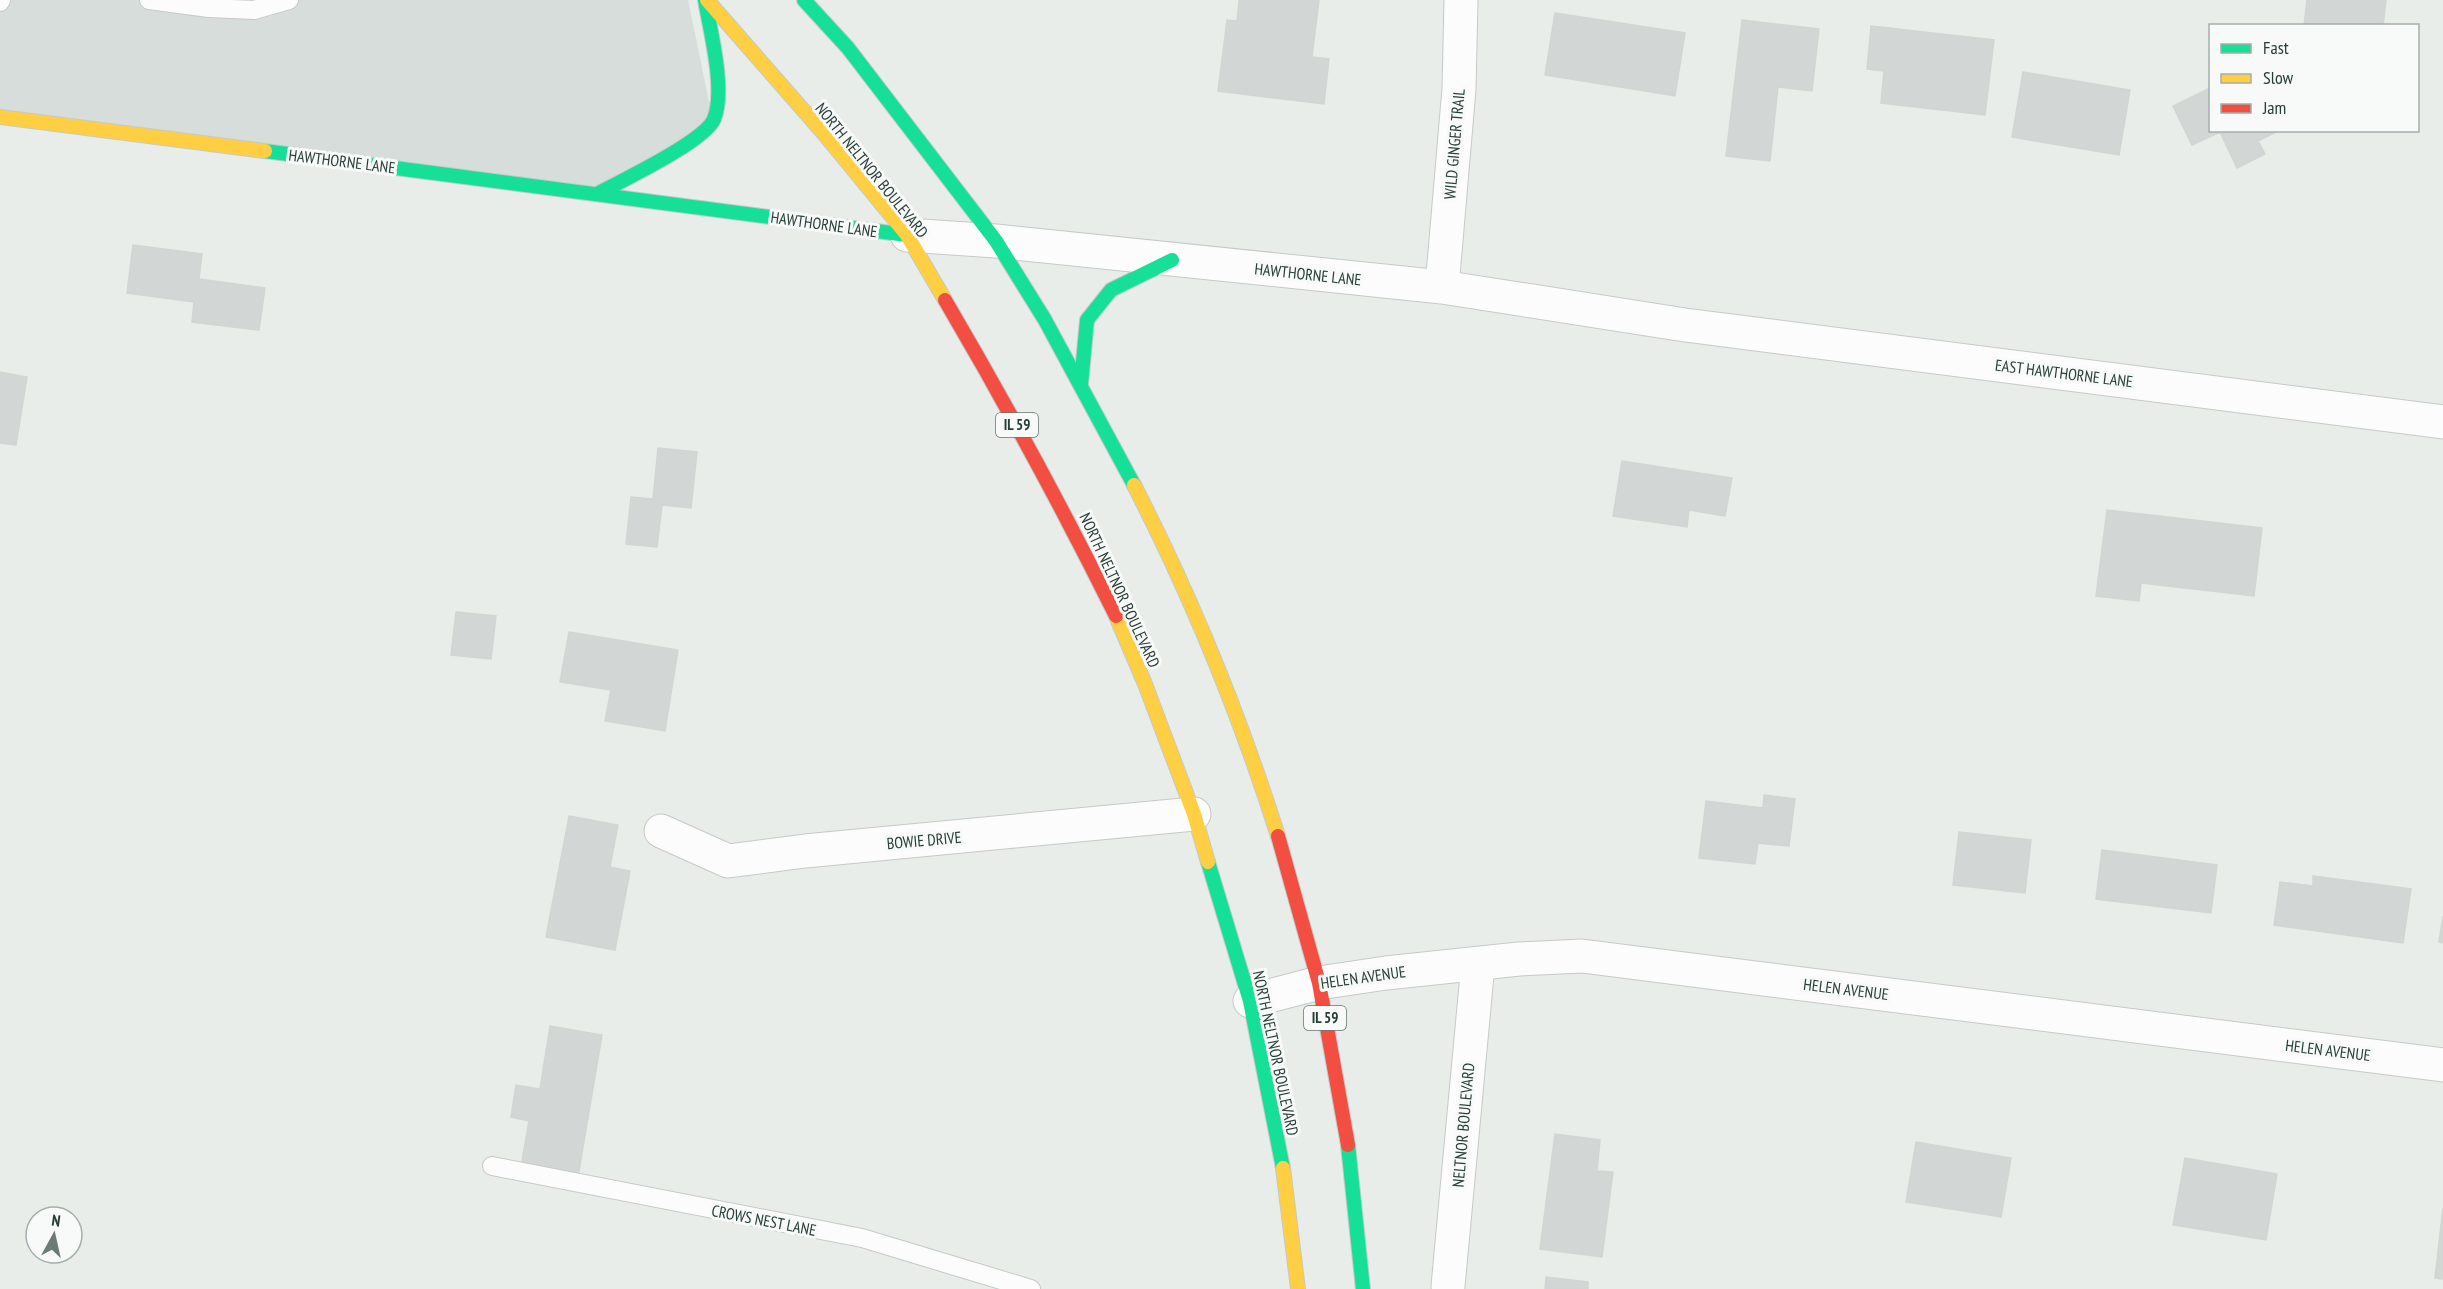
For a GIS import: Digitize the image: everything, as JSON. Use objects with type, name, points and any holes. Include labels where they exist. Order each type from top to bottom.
[{"type":"main road","points":[[599,193],[696,138],[713,121],[717,86],[706,0]]},
{"type":"main road","name":"NORTH NELTNOR BOULEVARD","points":[[706,0],[825,135],[907,235],[1008,408],[1068,519],[1118,620],[1194,814],[1251,1001],[1274,1110],[1287,1188],[1299,1289]]},
{"type":"main road","name":"IL 59","points":[[804,0],[848,48],[996,241],[1081,384],[1165,548],[1195,614],[1252,754],[1292,881],[1319,982],[1349,1152],[1363,1289]]},
{"type":"main road","name":"HAWTHORNE LANE","points":[[0,117],[599,193],[907,235]]},
{"type":"main road","points":[[1081,384],[1087,320],[1110,290],[1172,260]]},
{"type":"street","name":"WILD GINGER TRAIL","points":[[1443,287],[1459,89],[1461,0]]},
{"type":"street","name":"HAWTHORNE LANE","points":[[907,235],[996,241],[1443,287],[1685,325]]},
{"type":"street","name":"EAST HAWTHORNE LANE","points":[[1685,325],[2443,422]]},
{"type":"street","name":"BOWIE DRIVE","points":[[661,831],[728,861],[1194,814]]},
{"type":"street","name":"HELEN AVENUE","points":[[1251,1001],[1319,982],[1519,959],[1582,956],[2443,1065]]},
{"type":"street","name":"NELTNOR BOULEVARD","points":[[1448,1286],[1478,964]]},
{"type":"lane","points":[[149,0],[209,8],[254,10],[289,0]]},
{"type":"lane","name":"CROWS NEST LANE","points":[[492,1166],[862,1238],[1031,1289]]},
{"type":"shaded area","points":[[0,0],[688,0],[713,121],[599,193],[0,117]]},
{"type":"building","points":[[1239,0],[1319,0],[1312,57],[1329,59],[1324,104],[1218,91],[1227,20],[1237,21]]},
{"type":"building","points":[[2307,0],[2386,0],[2383,24],[2304,24]]},
{"type":"building","points":[[1555,13],[1685,33],[1675,96],[1545,75]]},
{"type":"building","points":[[1742,20],[1819,29],[1812,91],[1778,87],[1770,161],[1726,156]]},
{"type":"building","points":[[1871,26],[1994,40],[1985,115],[1881,103],[1884,71],[1867,69]]},
{"type":"building","points":[[2023,72],[2130,90],[2119,155],[2012,137]]},
{"type":"building","points":[[2209,88],[2209,132],[2220,132],[2192,145],[2173,106]]},
{"type":"building","points":[[2220,132],[2276,132],[2258,141],[2265,154],[2237,168]]},
{"type":"building","points":[[133,245],[202,254],[199,279],[265,288],[259,330],[192,322],[194,302],[127,293]]},
{"type":"building","points":[[0,372],[27,377],[16,445],[0,443]]},
{"type":"building","points":[[658,448],[697,452],[691,508],[662,505],[657,547],[626,544],[631,497],[653,499]]},
{"type":"building","points":[[1622,461],[1732,478],[1725,516],[1689,510],[1687,527],[1613,516]]},
{"type":"building","points":[[2107,510],[2262,528],[2254,596],[2141,583],[2139,601],[2096,596]]},
{"type":"building","points":[[456,612],[496,616],[491,659],[451,655]]},
{"type":"building","points":[[569,632],[678,650],[665,731],[605,721],[611,690],[560,682]]},
{"type":"building","points":[[1764,795],[1795,799],[1789,846],[1758,843],[1755,864],[1699,858],[1706,801],[1763,808]]},
{"type":"building","points":[[569,816],[618,825],[610,867],[630,871],[615,950],[546,937]]},
{"type":"building","points":[[1959,832],[2031,840],[2025,893],[1953,885]]},
{"type":"building","points":[[2102,850],[2217,865],[2211,913],[2096,899]]},
{"type":"building","points":[[2313,876],[2411,889],[2403,943],[2274,925],[2280,882],[2313,886]]},
{"type":"building","points":[[2443,916],[2443,943],[2439,942]]},
{"type":"building","points":[[550,1026],[602,1035],[578,1177],[521,1167],[529,1121],[511,1117],[516,1085],[540,1089]]},
{"type":"building","points":[[1555,1134],[1600,1140],[1597,1171],[1613,1172],[1602,1257],[1540,1249]]},
{"type":"building","points":[[1916,1142],[2011,1158],[2001,1217],[1906,1202]]},
{"type":"building","points":[[2185,1158],[2277,1174],[2266,1240],[2173,1225]]},
{"type":"building","points":[[2443,1208],[2443,1279],[2435,1278]]},
{"type":"building","points":[[1546,1277],[1588,1282],[1588,1289],[1545,1289]]},
{"type":"traffic: fast","points":[[599,193],[680,149],[696,138],[714,119],[717,107],[718,77],[705,0]]},
{"type":"traffic: fast","points":[[804,0],[848,48],[996,241],[1045,320],[1134,485]]},
{"type":"traffic: fast","points":[[265,151],[907,235]]},
{"type":"traffic: fast","points":[[1081,384],[1087,320],[1111,290],[1172,260]]},
{"type":"traffic: fast","points":[[1208,862],[1250,1001],[1283,1168]]},
{"type":"traffic: fast","points":[[1348,1145],[1363,1289]]},
{"type":"traffic: slow","points":[[707,0],[825,135],[907,235],[945,300]]},
{"type":"traffic: slow","points":[[0,117],[265,151]]},
{"type":"traffic: slow","points":[[1134,485],[1176,571],[1214,658],[1248,746],[1278,836]]},
{"type":"traffic: slow","points":[[1116,616],[1145,684],[1194,814],[1208,862]]},
{"type":"traffic: slow","points":[[1283,1168],[1298,1289]]},
{"type":"traffic: jam","points":[[945,300],[1034,457],[1116,616]]},
{"type":"traffic: jam","points":[[1278,836],[1319,983],[1348,1145]]}]
